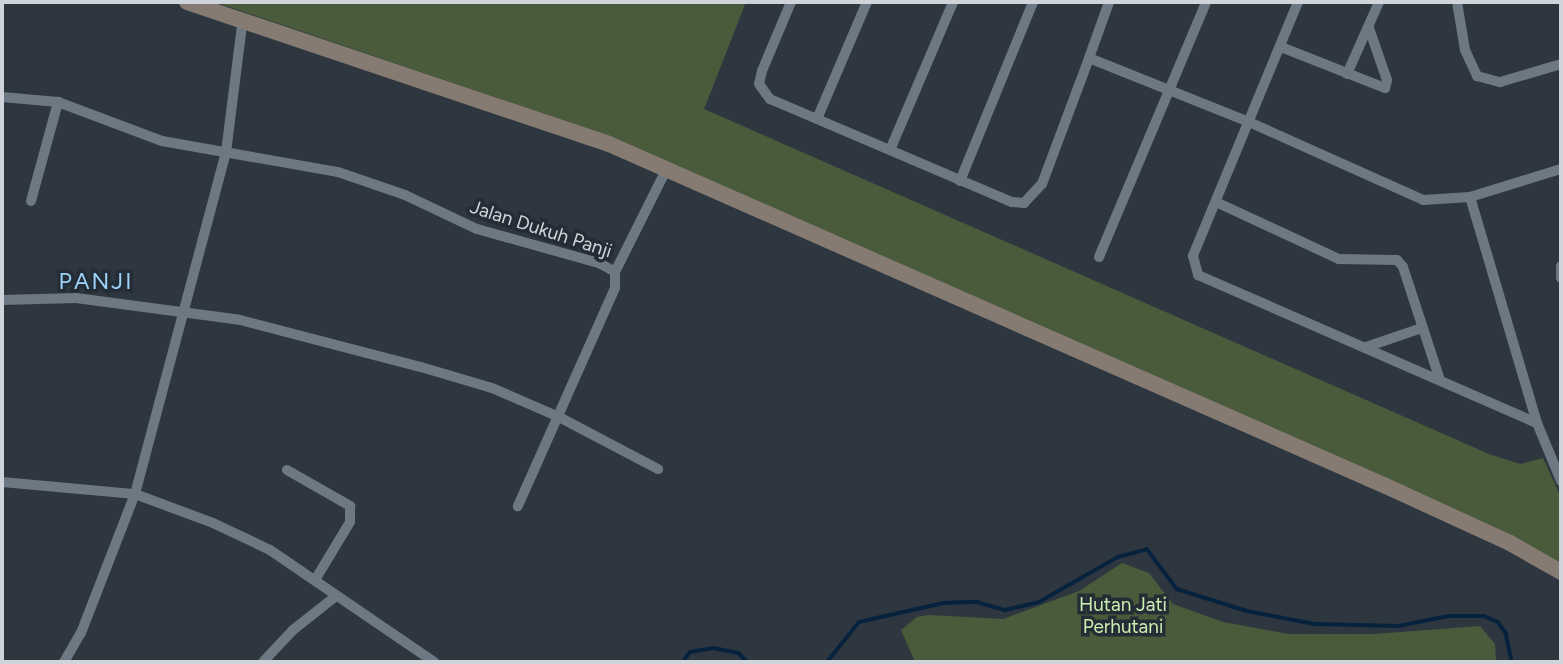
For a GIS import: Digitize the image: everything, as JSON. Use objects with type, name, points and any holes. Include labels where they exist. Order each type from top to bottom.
[{"type":"main road","points":[[187,2],[243,18],[609,144],[1385,486],[1510,543],[1561,572]]},
{"type":"street","points":[[792,2],[759,84],[770,99],[1013,202],[1031,199],[1042,184],[1109,2]]},
{"type":"street","points":[[817,120],[867,2]]},
{"type":"street","points":[[890,150],[953,2]]},
{"type":"street","points":[[960,181],[1033,2]]},
{"type":"street","points":[[1100,257],[1206,2]]},
{"type":"street","points":[[1298,2],[1193,256],[1198,275],[1537,423]]},
{"type":"street","points":[[1347,75],[1380,2]]},
{"type":"street","points":[[1457,2],[1465,50],[1477,76],[1500,82],[1561,64]]},
{"type":"street","points":[[64,662],[81,633],[135,494],[180,315],[226,152],[243,18]]},
{"type":"street","points":[[1280,47],[1378,88],[1387,86],[1369,28]]},
{"type":"street","points":[[1089,58],[1249,122],[1423,200],[1470,197],[1561,169]]},
{"type":"street","name":"Jalan Dukuh Panji","points":[[2,97],[58,102],[162,141],[338,172],[405,195],[477,229],[599,263],[615,272],[615,288],[518,506]]},
{"type":"street","points":[[31,201],[58,102]]},
{"type":"street","points":[[615,272],[666,170]]},
{"type":"street","points":[[1470,197],[1537,423],[1561,481]]},
{"type":"street","points":[[1216,202],[1339,259],[1397,260],[1440,380]]},
{"type":"street","points":[[1561,266],[1561,278]]},
{"type":"street","points":[[2,300],[76,298],[180,315],[240,320],[492,388],[559,417],[658,469]]},
{"type":"street","points":[[1366,347],[1422,328]]},
{"type":"street","points":[[287,470],[350,506],[350,522],[315,580]]},
{"type":"street","points":[[2,482],[135,494],[213,523],[270,550],[434,662]]},
{"type":"street","points":[[263,662],[293,630],[336,596]]},
{"type":"green space","points":[[215,2],[746,2],[704,109],[1489,454],[1520,464],[1543,458],[1561,497],[1561,563],[1513,536],[1389,479],[612,137]]},
{"type":"green space","name":"Hutan Jati Perhutani","points":[[1122,563],[1149,573],[1173,604],[1223,622],[1289,634],[1375,634],[1480,626],[1495,644],[1496,662],[915,662],[901,630],[917,617],[929,615],[1003,619],[1079,591]]},
{"type":"waterway","points":[[827,662],[859,622],[943,603],[977,602],[1005,610],[1039,602],[1118,557],[1147,549],[1177,589],[1247,611],[1315,624],[1399,626],[1448,616],[1484,616],[1498,622],[1506,633],[1512,662]]},
{"type":"waterway","points":[[683,662],[690,652],[713,648],[739,653],[747,662]]},
{"type":"district","name":"PANJI","points":[[96,281]]}]
